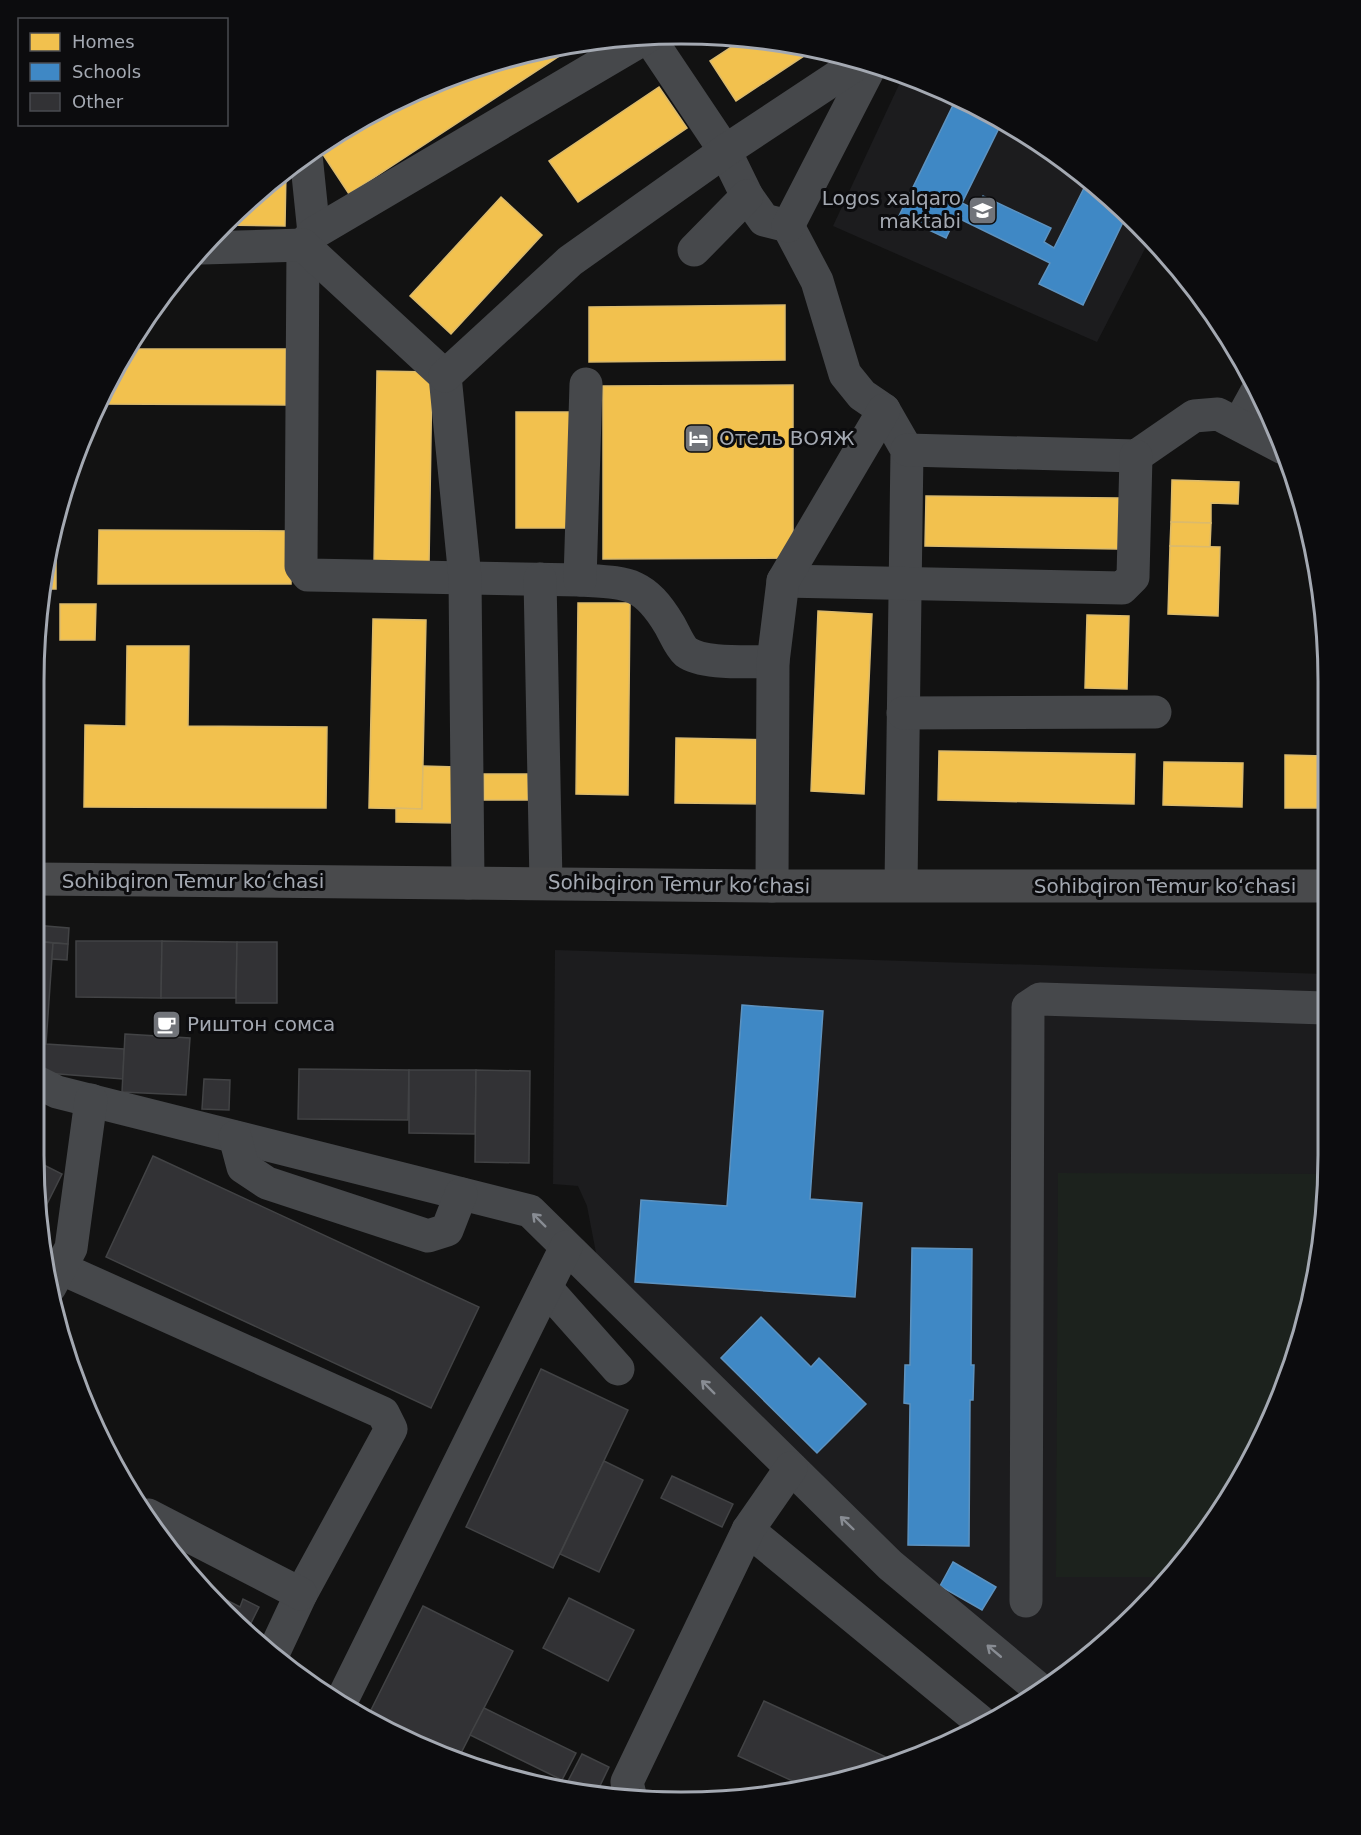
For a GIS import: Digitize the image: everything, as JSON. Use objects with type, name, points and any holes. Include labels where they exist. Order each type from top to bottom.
[{"type":"main road","name":"Sohibqiron Temur koʻchasi","points":[[44,879],[772,886],[1318,886]]},
{"type":"street","points":[[655,45],[725,151],[747,196],[764,220],[788,226],[817,281],[845,374],[862,395],[884,410],[907,450],[901,885]]},
{"type":"street","points":[[214,247],[309,239],[631,46]]},
{"type":"street","points":[[445,376],[570,261],[725,151],[852,67]]},
{"type":"street","points":[[788,226],[867,72]]},
{"type":"street","points":[[306,166],[309,239],[301,566],[308,575],[624,582],[650,598],[686,651],[702,659],[773,662]]},
{"type":"street","points":[[694,250],[747,196]]},
{"type":"street","points":[[309,239],[445,376],[465,578],[468,883]]},
{"type":"street","points":[[580,580],[586,384]]},
{"type":"street","points":[[1239,424],[1252,400]]},
{"type":"street","points":[[772,886],[773,662],[783,581],[884,410]]},
{"type":"street","points":[[907,450],[1136,456],[1194,416],[1218,414],[1271,441]]},
{"type":"street","points":[[783,581],[1122,588],[1133,577],[1136,456]]},
{"type":"street","points":[[540,579],[546,883]]},
{"type":"street","points":[[903,713],[1155,712]]},
{"type":"street","points":[[1026,1601],[1028,1007],[1040,999],[1318,1008]]},
{"type":"street","points":[[44,1086],[57,1092],[530,1211],[890,1565],[1033,1684]]},
{"type":"street","points":[[56,1277],[71,1248],[91,1100]]},
{"type":"street","points":[[235,1137],[243,1167],[267,1183],[428,1236],[447,1230],[461,1194]]},
{"type":"street","points":[[344,1695],[566,1247]]},
{"type":"street","points":[[56,1278],[383,1413],[391,1429],[301,1593],[276,1646]]},
{"type":"street","points":[[546,1288],[618,1370]]},
{"type":"street","points":[[629,1789],[627,1782],[748,1530],[791,1468]]},
{"type":"street","points":[[160,1521],[301,1593]]},
{"type":"street","points":[[748,1530],[976,1718]]},
{"type":"shaded area","name":"Logos xalqaro maktabi","points":[[900,83],[962,109],[1034,151],[1101,202],[1146,246],[1097,342],[833,226]]},
{"type":"shaded area","points":[[555,950],[1318,974],[1318,1154],[1312,1238],[1296,1319],[1269,1398],[1232,1473],[1186,1542],[1131,1605],[1101,1633],[1047,1675],[932,1586],[597,1258],[587,1206],[578,1186],[553,1184]]},
{"type":"shaded area","points":[[1058,1173],[1317,1174],[1312,1238],[1305,1279],[1284,1359],[1252,1436],[1210,1508],[1157,1577],[1056,1577]]},
{"type":"building: Homes","points":[[733,46],[804,56],[736,101],[710,61]]},
{"type":"building: Homes","points":[[560,55],[349,194],[323,154],[327,151],[399,109],[437,92],[516,65]]},
{"type":"building: Homes","points":[[659,87],[687,128],[578,202],[549,161]]},
{"type":"building: Homes","points":[[286,181],[285,226],[235,225]]},
{"type":"building: Homes","points":[[501,197],[542,235],[451,334],[410,296]]},
{"type":"building: Homes","points":[[785,305],[785,360],[589,362],[589,307]]},
{"type":"building: Homes","points":[[137,349],[286,349],[286,405],[107,404]]},
{"type":"building: Homes","points":[[377,371],[432,372],[429,565],[374,565]]},
{"type":"building: Homes","name":"Отель ВОЯЖ","points":[[793,385],[793,558],[603,559],[603,386]]},
{"type":"building: Homes","points":[[516,412],[574,412],[573,528],[516,528]]},
{"type":"building: Homes","points":[[1172,480],[1239,482],[1238,504],[1211,503],[1211,523],[1171,522]]},
{"type":"building: Homes","points":[[926,496],[1119,498],[1118,549],[925,546]]},
{"type":"building: Homes","points":[[1171,522],[1211,523],[1210,547],[1170,546]]},
{"type":"building: Homes","points":[[99,530],[291,531],[291,584],[98,584]]},
{"type":"building: Homes","points":[[1170,546],[1220,547],[1218,616],[1168,614]]},
{"type":"building: Homes","points":[[56,556],[56,589],[50,589]]},
{"type":"building: Homes","points":[[578,603],[630,603],[628,795],[576,794]]},
{"type":"building: Homes","points":[[60,604],[96,604],[95,640],[60,640]]},
{"type":"building: Homes","points":[[818,611],[872,614],[864,794],[811,791]]},
{"type":"building: Homes","points":[[1087,615],[1129,616],[1127,689],[1085,688]]},
{"type":"building: Homes","points":[[373,619],[426,620],[422,809],[369,808]]},
{"type":"building: Homes","points":[[127,646],[189,646],[188,726],[327,727],[326,808],[84,807],[85,725],[126,726]]},
{"type":"building: Homes","points":[[676,738],[770,740],[769,804],[675,803]]},
{"type":"building: Homes","points":[[939,751],[1135,754],[1134,804],[938,800]]},
{"type":"building: Homes","points":[[1285,755],[1318,756],[1318,808],[1285,808]]},
{"type":"building: Homes","points":[[1164,762],[1243,763],[1242,807],[1163,805]]},
{"type":"building: Homes","points":[[423,766],[457,767],[456,823],[396,822],[396,808],[422,809]]},
{"type":"building: Homes","points":[[484,774],[528,774],[528,800],[484,800]]},
{"type":"building: Schools","points":[[953,105],[999,129],[962,203],[976,210],[983,196],[1051,228],[1044,242],[1054,248],[1084,188],[1123,222],[1083,305],[1039,284],[1050,263],[956,217],[946,238],[899,216]]},
{"type":"building: Schools","points":[[742,1005],[823,1011],[810,1199],[862,1203],[855,1297],[635,1282],[641,1200],[727,1206]]},
{"type":"building: Schools","points":[[912,1248],[972,1249],[971,1365],[974,1365],[973,1400],[970,1400],[969,1546],[908,1545],[910,1404],[904,1403],[905,1365],[910,1365]]},
{"type":"building: Schools","points":[[761,1317],[811,1367],[819,1358],[866,1404],[817,1453],[721,1358]]},
{"type":"building: Schools","points":[[953,1562],[996,1587],[982,1610],[940,1586]]},
{"type":"building: Other","points":[[44,926],[69,928],[68,944],[44,942]]},
{"type":"building: Other","points":[[76,941],[162,941],[161,998],[76,997]]},
{"type":"building: Other","points":[[162,941],[237,942],[236,998],[161,998]]},
{"type":"building: Other","points":[[44,942],[53,943],[46,1044],[124,1049],[123,1079],[44,1073]]},
{"type":"building: Other","points":[[237,942],[277,942],[277,1003],[236,1003]]},
{"type":"building: Other","points":[[53,943],[68,944],[67,960],[52,959]]},
{"type":"building: Other","points":[[125,1034],[190,1038],[186,1095],[122,1092]]},
{"type":"building: Other","points":[[299,1069],[409,1070],[408,1120],[298,1119]]},
{"type":"building: Other","points":[[409,1070],[476,1070],[475,1134],[409,1133]]},
{"type":"building: Other","points":[[476,1070],[530,1071],[529,1163],[475,1162]]},
{"type":"building: Other","points":[[204,1079],[230,1080],[229,1110],[202,1109]]},
{"type":"building: Other","points":[[153,1156],[479,1307],[431,1408],[106,1257]]},
{"type":"building: Other","points":[[44,1165],[62,1174],[46,1206]]},
{"type":"building: Other","points":[[541,1369],[628,1410],[553,1568],[466,1527]]},
{"type":"building: Other","points":[[604,1461],[643,1480],[599,1572],[560,1554]]},
{"type":"building: Other","points":[[672,1476],[733,1504],[722,1527],[661,1498]]},
{"type":"building: Other","points":[[569,1598],[634,1630],[608,1681],[543,1648]]},
{"type":"building: Other","points":[[224,1599],[240,1607],[243,1599],[259,1607],[250,1624]]},
{"type":"building: Other","points":[[423,1606],[513,1651],[461,1752],[399,1726],[371,1711]]},
{"type":"building: Other","points":[[764,1701],[887,1757],[845,1770],[793,1781],[738,1756]]},
{"type":"building: Other","points":[[484,1708],[576,1753],[562,1780],[470,1735]]},
{"type":"building: Other","points":[[582,1754],[609,1767],[600,1786],[568,1781]]},
{"type":"place","name":"Logos xalqaro maktabi","points":[[982,210]]},
{"type":"place","name":"Отель ВОЯЖ","points":[[698,438]]},
{"type":"place","name":"Риштон сомса","points":[[166,1024]]}]
